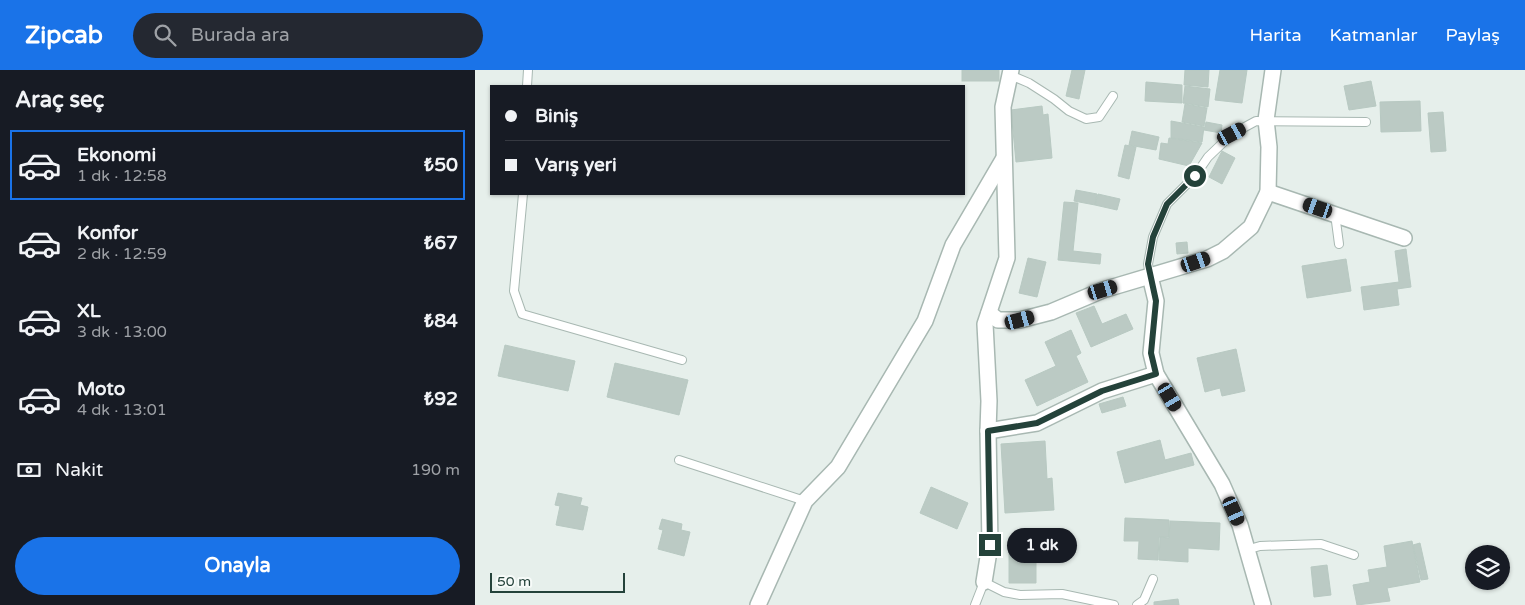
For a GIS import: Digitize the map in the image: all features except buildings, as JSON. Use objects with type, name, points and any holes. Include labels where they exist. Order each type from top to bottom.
[{"type":"street","points":[[989,313],[998,320],[1020,320],[1051,312],[1103,290],[1207,258],[1223,251],[1251,227],[1268,192],[1269,147],[1266,120],[1273,70]]},
{"type":"street","points":[[984,582],[990,545],[989,401],[985,324],[1007,258],[1003,107],[1011,73]]},
{"type":"street","points":[[758,605],[805,501],[838,467],[925,321],[953,245],[1004,158]]},
{"type":"street","points":[[1268,192],[1404,238]]},
{"type":"street","points":[[1151,276],[1156,301],[1151,353],[1156,374],[1222,484],[1239,525],[1263,605]]},
{"type":"street","points":[[988,431],[1037,423],[1102,391],[1156,374]]},
{"type":"lane","points":[[527,85],[528,70]]},
{"type":"lane","points":[[1011,73],[1054,99],[1069,112],[1086,119],[1099,116],[1113,96]]},
{"type":"lane","points":[[1151,276],[1148,264],[1153,237],[1167,204],[1195,176],[1208,157],[1232,134],[1256,121],[1266,120],[1366,122]]},
{"type":"lane","points":[[523,195],[514,291],[522,314],[682,360]]},
{"type":"lane","points":[[1335,214],[1339,244]]},
{"type":"lane","points":[[679,460],[805,501]]},
{"type":"lane","points":[[1247,550],[1260,546],[1321,544],[1355,555]]},
{"type":"lane","points":[[1137,605],[1144,600],[1153,579]]},
{"type":"lane","points":[[975,605],[984,582],[1004,592],[1020,595],[1062,594],[1114,605]]},
{"type":"route","points":[[990,545],[988,431],[1037,423],[1102,391],[1156,374],[1151,353],[1156,301],[1148,264],[1153,237],[1167,204],[1195,176]]}]
